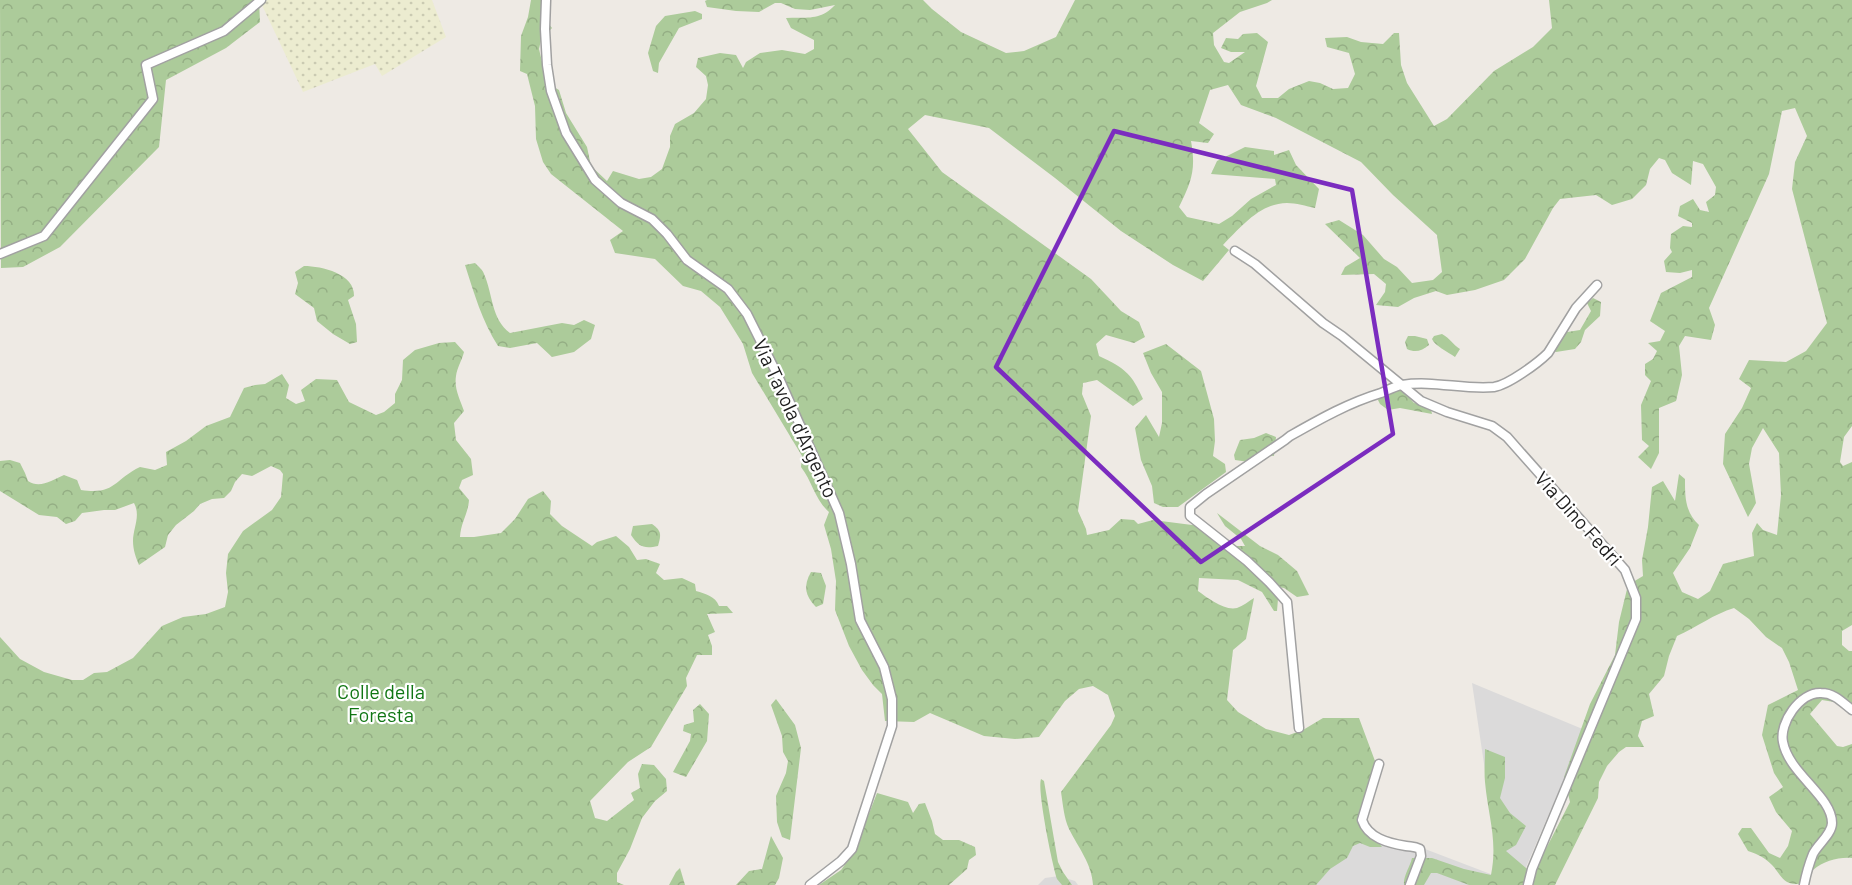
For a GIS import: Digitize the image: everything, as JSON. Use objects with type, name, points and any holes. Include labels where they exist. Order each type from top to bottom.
[{"type":"street","points":[[0,254],[44,236],[153,99],[146,65],[224,32],[261,0]]},
{"type":"street","name":"Via Tavola d'Argento","points":[[546,0],[544,29],[551,91],[566,133],[595,180],[621,203],[652,219],[687,260],[728,289],[747,314],[783,387],[839,513],[851,564],[860,620],[884,667],[892,699],[892,726],[852,849],[841,861],[810,885]]},
{"type":"street","name":"Via Dino Fedri","points":[[1235,251],[1255,264],[1323,323],[1421,401],[1492,426],[1507,438],[1625,570],[1635,598],[1636,619],[1532,869],[1528,885]]},
{"type":"street","points":[[1299,728],[1287,602],[1247,561],[1190,516],[1190,507],[1290,436],[1337,409],[1401,385],[1427,383],[1496,387],[1510,380],[1548,353],[1576,308],[1597,285]]},
{"type":"street","points":[[1804,885],[1814,854],[1832,830],[1833,822],[1828,806],[1801,776],[1787,754],[1782,741],[1782,727],[1800,701],[1819,692],[1836,696],[1852,710]]},
{"type":"street","points":[[1379,764],[1362,820],[1371,834],[1381,840],[1420,849],[1421,856],[1410,885]]},
{"type":"highlighted area","points":[[1114,131],[1352,190],[1393,434],[1201,562],[996,367]]},
{"type":"shaded area","points":[[1472,683],[1585,730],[1520,885],[1415,885],[1424,861],[1425,849],[1501,878]]},
{"type":"shaded area","points":[[1335,827],[1413,850],[1417,856],[1405,885],[1311,885]]},
{"type":"shaded area","points":[[1059,876],[1075,881],[1078,885],[1038,885],[1045,878]]},
{"type":"green space","points":[[0,0],[259,0],[260,22],[226,48],[166,80],[159,147],[60,247],[23,267],[1,268]]},
{"type":"green space","points":[[268,0],[432,0],[446,37],[382,76],[375,64],[303,92],[261,3]]},
{"type":"green space","points":[[531,0],[543,0],[543,16],[552,28],[541,40],[539,49],[547,83],[559,90],[566,113],[587,147],[591,166],[607,181],[613,171],[639,179],[651,177],[662,169],[675,124],[694,113],[706,99],[708,85],[706,76],[696,67],[698,58],[720,53],[736,55],[743,68],[746,62],[760,53],[782,50],[805,54],[814,49],[814,40],[791,28],[786,18],[818,16],[835,5],[810,10],[795,9],[775,3],[759,12],[707,7],[705,1],[707,0],[923,0],[961,32],[1006,53],[1024,51],[1056,37],[1075,0],[1272,0],[1240,12],[1213,33],[1214,45],[1224,62],[1229,63],[1245,52],[1231,52],[1221,48],[1226,38],[1238,39],[1243,34],[1257,33],[1268,42],[1256,86],[1262,98],[1278,98],[1289,89],[1309,81],[1333,89],[1348,88],[1355,74],[1349,53],[1327,47],[1325,38],[1347,37],[1361,42],[1383,44],[1394,33],[1399,33],[1401,65],[1407,83],[1434,126],[1447,119],[1494,71],[1533,47],[1552,28],[1549,0],[1852,0],[1852,426],[1844,437],[1840,462],[1843,466],[1852,462],[1852,625],[1842,631],[1842,645],[1852,651],[1852,707],[1822,700],[1810,714],[1837,746],[1852,744],[1852,858],[1826,862],[1813,870],[1801,883],[1791,884],[1784,880],[1767,860],[1748,851],[1738,834],[1742,828],[1751,828],[1769,853],[1780,858],[1788,846],[1792,831],[1776,812],[1769,797],[1783,787],[1774,773],[1762,735],[1768,705],[1798,690],[1782,648],[1734,608],[1677,636],[1664,676],[1649,694],[1654,716],[1642,721],[1638,736],[1644,747],[1626,747],[1607,766],[1599,782],[1598,798],[1555,885],[1469,885],[1437,873],[1431,873],[1424,885],[1404,885],[1412,858],[1432,858],[1491,875],[1493,839],[1485,782],[1485,749],[1505,757],[1505,778],[1500,798],[1510,813],[1526,826],[1516,845],[1506,851],[1533,874],[1570,802],[1564,777],[1590,704],[1615,655],[1619,622],[1628,585],[1643,576],[1642,560],[1652,487],[1663,481],[1675,501],[1679,474],[1685,479],[1688,509],[1699,525],[1690,548],[1673,573],[1682,592],[1698,599],[1710,591],[1723,564],[1754,556],[1752,533],[1757,523],[1763,530],[1777,535],[1781,495],[1779,453],[1763,428],[1752,448],[1749,464],[1756,503],[1748,517],[1723,464],[1725,434],[1742,408],[1751,388],[1739,379],[1749,360],[1786,362],[1806,351],[1827,323],[1792,189],[1795,162],[1807,136],[1795,108],[1782,111],[1769,174],[1709,308],[1715,325],[1711,340],[1685,336],[1679,346],[1682,375],[1676,401],[1659,408],[1659,453],[1651,469],[1638,457],[1649,446],[1642,440],[1641,405],[1651,381],[1645,375],[1645,364],[1653,359],[1657,351],[1648,343],[1660,341],[1665,331],[1650,321],[1661,293],[1692,277],[1692,270],[1680,273],[1666,272],[1664,261],[1672,252],[1671,234],[1683,226],[1692,227],[1692,223],[1678,216],[1680,206],[1693,199],[1700,210],[1709,212],[1706,202],[1715,195],[1716,187],[1703,164],[1693,161],[1691,185],[1672,173],[1665,160],[1659,158],[1650,169],[1646,185],[1632,199],[1612,205],[1596,195],[1560,199],[1525,259],[1504,280],[1475,290],[1447,295],[1436,291],[1414,298],[1398,307],[1376,305],[1385,292],[1386,284],[1374,274],[1341,275],[1345,267],[1360,258],[1325,224],[1339,220],[1363,235],[1384,259],[1397,267],[1412,283],[1433,280],[1442,272],[1437,235],[1361,162],[1276,118],[1241,105],[1228,85],[1210,90],[1199,123],[1214,134],[1208,143],[1191,141],[1192,175],[1179,207],[1187,217],[1219,224],[1251,199],[1276,185],[1275,179],[1211,174],[1217,161],[1245,147],[1274,151],[1274,155],[1289,150],[1296,165],[1319,189],[1315,208],[1290,203],[1277,204],[1251,218],[1223,245],[1229,250],[1203,281],[1173,265],[1121,231],[989,128],[925,115],[908,129],[942,172],[1091,279],[1121,311],[1139,322],[1145,337],[1134,343],[1106,335],[1096,344],[1099,356],[1127,373],[1143,399],[1133,406],[1097,380],[1083,383],[1082,394],[1091,416],[1078,511],[1087,535],[1109,530],[1121,519],[1134,520],[1138,524],[1153,520],[1200,526],[1234,546],[1245,546],[1241,539],[1225,526],[1217,513],[1260,546],[1278,555],[1297,571],[1309,595],[1297,597],[1284,588],[1273,586],[1278,599],[1277,611],[1274,611],[1262,592],[1238,580],[1199,578],[1198,591],[1227,608],[1237,608],[1254,598],[1246,639],[1233,650],[1227,700],[1238,712],[1266,729],[1289,735],[1323,718],[1359,718],[1375,761],[1360,816],[1382,847],[1370,847],[1360,843],[1353,846],[1347,858],[1330,869],[1316,885],[1093,885],[1087,863],[1067,825],[1061,792],[1111,725],[1115,716],[1108,695],[1093,686],[1079,689],[1065,701],[1039,737],[1015,739],[984,736],[930,713],[914,722],[885,721],[882,694],[862,670],[849,646],[835,610],[836,581],[831,549],[824,525],[829,512],[820,502],[801,467],[802,456],[752,373],[743,344],[720,307],[701,291],[683,286],[655,259],[615,253],[610,240],[623,231],[551,174],[543,162],[536,139],[535,106],[527,74],[520,71],[521,36]]},
{"type":"green space","points":[[695,11],[702,14],[702,19],[679,28],[659,63],[658,73],[653,71],[648,53],[656,26],[665,16]]},
{"type":"green space","points":[[475,263],[487,282],[499,321],[510,333],[562,323],[574,325],[584,320],[595,325],[591,339],[574,352],[552,357],[537,343],[510,348],[498,346],[483,317],[465,265]]},
{"type":"green space","points":[[304,266],[328,270],[349,282],[354,296],[348,300],[356,324],[357,342],[350,344],[333,334],[317,321],[314,308],[295,294],[298,283],[295,272]]},
{"type":"green space","points":[[1593,298],[1601,302],[1600,316],[1585,330],[1581,342],[1575,349],[1556,352],[1552,350],[1561,333],[1580,330],[1591,311],[1587,303]]},
{"type":"green space","points":[[1442,334],[1460,349],[1455,357],[1433,341],[1434,336]]},
{"type":"green space","points":[[1408,336],[1427,339],[1429,345],[1418,351],[1407,349],[1405,342]]},
{"type":"green space","name":"Colle della Foresta","points":[[455,342],[464,352],[456,376],[457,390],[464,411],[454,423],[456,440],[471,459],[473,475],[462,480],[459,488],[469,500],[460,537],[501,533],[515,519],[528,499],[543,491],[551,501],[550,514],[562,526],[592,546],[616,536],[629,547],[637,560],[646,559],[660,564],[656,573],[664,580],[682,578],[695,584],[696,591],[707,594],[719,606],[727,606],[733,613],[707,614],[715,632],[708,635],[712,655],[697,655],[686,678],[687,686],[651,747],[628,762],[590,801],[595,818],[607,821],[634,800],[631,793],[640,788],[638,774],[642,764],[654,765],[666,779],[667,791],[655,801],[642,818],[630,849],[617,873],[617,882],[624,885],[0,885],[0,637],[20,659],[44,672],[72,680],[83,680],[94,673],[107,672],[133,658],[162,626],[183,617],[206,614],[225,607],[228,592],[226,573],[228,554],[243,531],[272,510],[281,497],[283,474],[271,466],[252,476],[242,474],[224,498],[212,499],[200,504],[176,525],[168,535],[165,547],[139,565],[133,544],[137,517],[134,503],[115,510],[82,513],[75,521],[66,524],[57,517],[39,515],[0,491],[0,461],[10,460],[20,463],[28,481],[32,483],[46,483],[64,475],[77,480],[81,490],[101,490],[114,485],[140,467],[155,470],[167,465],[166,452],[206,426],[230,417],[244,388],[265,384],[282,374],[289,385],[286,398],[296,404],[305,401],[301,390],[316,379],[337,380],[349,402],[376,415],[395,403],[395,394],[402,380],[403,360],[415,350],[439,343]]},
{"type":"green space","points":[[1166,344],[1201,371],[1214,419],[1213,456],[1225,464],[1226,472],[1178,507],[1163,507],[1154,503],[1152,486],[1141,460],[1135,428],[1146,415],[1159,437],[1162,423],[1162,392],[1143,353]]},
{"type":"green space","points":[[1395,387],[1405,393],[1414,403],[1430,405],[1432,414],[1400,408],[1388,410],[1378,400],[1383,391]]},
{"type":"green space","points":[[1266,433],[1276,437],[1274,456],[1255,454],[1249,462],[1235,460],[1234,455],[1240,440]]},
{"type":"green space","points":[[652,524],[660,534],[658,546],[642,546],[631,535],[633,526]]},
{"type":"green space","points":[[811,572],[821,573],[826,586],[823,604],[816,607],[806,591]]},
{"type":"green space","points":[[776,699],[795,725],[801,748],[790,840],[782,837],[777,822],[776,796],[786,773],[788,761],[783,752],[782,736],[771,705]]},
{"type":"green space","points":[[700,704],[709,714],[707,741],[686,777],[673,772],[690,741],[691,734],[683,731],[684,725],[694,722],[693,710]]},
{"type":"green space","points":[[1041,779],[1044,781],[1058,862],[1072,885],[1062,885],[1057,879],[1043,811]]},
{"type":"green space","points":[[877,793],[908,802],[913,813],[919,804],[925,803],[935,834],[943,840],[959,840],[975,847],[976,855],[969,860],[967,869],[949,885],[819,885],[841,870],[854,852]]},
{"type":"green space","points":[[771,836],[783,858],[779,878],[775,885],[736,885],[749,871],[762,869]]},
{"type":"green space","points":[[680,868],[685,885],[669,885],[676,872]]}]
